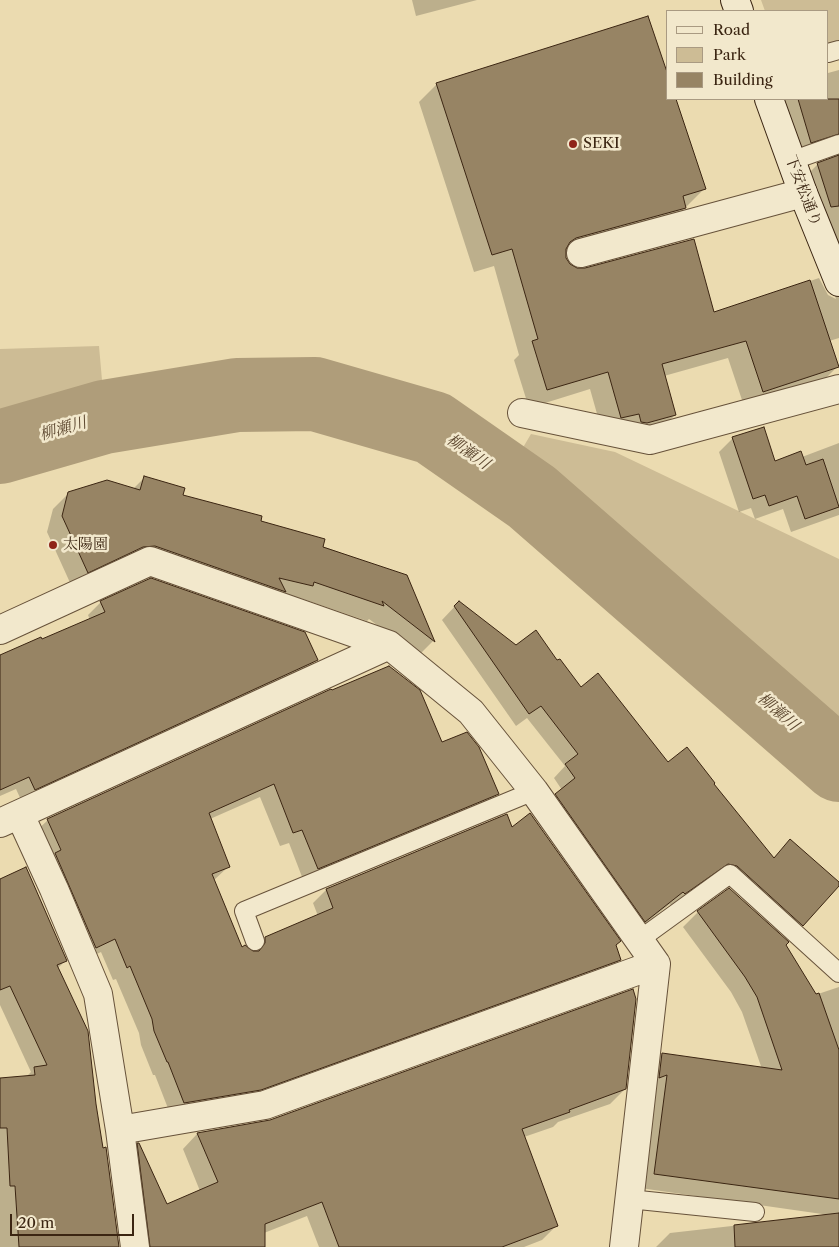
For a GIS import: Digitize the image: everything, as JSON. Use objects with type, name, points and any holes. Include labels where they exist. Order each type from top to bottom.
[{"type":"street","name":"下安松通り","points":[[769,100],[803,193],[839,282]]},
{"type":"street","points":[[581,253],[803,193]]},
{"type":"street","points":[[522,413],[650,440],[839,390]]},
{"type":"street","points":[[0,630],[150,561],[389,645],[470,712],[534,791],[656,964],[624,1247]]},
{"type":"street","points":[[135,1247],[120,1130],[98,994],[54,889],[10,819],[389,645]]},
{"type":"street","points":[[120,1130],[265,1105],[656,964]]},
{"type":"lane","points":[[791,161],[839,144]]},
{"type":"lane","points":[[255,941],[244,910],[534,791]]},
{"type":"lane","points":[[639,940],[730,874],[839,973]]},
{"type":"lane","points":[[629,1199],[755,1212]]},
{"type":"green space","points":[[761,0],[839,0],[839,44],[829,47],[829,10],[765,10]]},
{"type":"green space","points":[[99,346],[104,403],[0,429],[0,349]]},
{"type":"green space","points":[[531,434],[615,452],[839,559],[839,727],[515,461]]},
{"type":"building","points":[[648,16],[666,69],[666,100],[676,100],[706,189],[683,196],[686,208],[576,238],[570,242],[566,249],[566,258],[570,264],[577,268],[585,268],[694,239],[714,312],[810,280],[839,367],[763,392],[746,341],[662,364],[676,415],[647,423],[641,422],[639,414],[621,418],[608,372],[547,390],[532,341],[538,339],[512,249],[492,255],[436,83]]},
{"type":"building","points":[[839,99],[839,134],[811,143],[798,100]]},
{"type":"building","points":[[839,155],[839,206],[831,207],[817,163]]},
{"type":"building","points":[[764,427],[775,461],[801,451],[806,465],[823,459],[839,507],[805,519],[797,496],[769,506],[765,495],[753,499],[732,437]]},
{"type":"building","points":[[144,476],[185,488],[183,495],[262,516],[261,521],[325,539],[323,547],[407,575],[435,642],[382,601],[384,606],[314,582],[313,586],[279,578],[286,592],[155,546],[143,547],[88,573],[62,516],[68,492],[107,480],[140,490]]},
{"type":"building","points":[[151,578],[305,632],[318,660],[35,790],[29,777],[0,790],[0,655],[105,612],[100,601]]},
{"type":"building","points":[[459,601],[516,645],[536,630],[557,660],[560,659],[581,687],[598,673],[668,762],[687,747],[714,784],[774,858],[790,839],[839,882],[839,886],[803,926],[737,866],[728,864],[685,894],[683,892],[645,922],[555,794],[575,778],[565,764],[578,754],[541,706],[529,714],[454,606]]},
{"type":"building","points":[[389,666],[420,690],[442,742],[467,732],[479,747],[499,794],[318,869],[302,830],[293,833],[274,784],[209,813],[230,867],[212,874],[242,947],[245,945],[253,951],[259,951],[265,943],[265,937],[333,908],[326,889],[507,814],[512,827],[530,813],[621,941],[616,945],[621,960],[261,1090],[184,1103],[154,1031],[152,1019],[130,966],[127,968],[115,939],[96,948],[55,853],[61,850],[47,819],[331,689]]},
{"type":"building","points":[[26,867],[67,961],[57,965],[88,1031],[96,1104],[103,1148],[106,1147],[119,1247],[19,1247],[15,1186],[10,1186],[7,1128],[0,1128],[0,1078],[35,1075],[34,1067],[47,1065],[10,986],[0,990],[0,879]]},
{"type":"building","points":[[729,888],[789,942],[786,945],[816,994],[819,993],[839,1050],[839,1199],[654,1174],[667,1075],[659,1078],[662,1053],[782,1070],[757,997],[745,977],[697,911]]},
{"type":"building","points":[[633,989],[636,999],[626,1089],[522,1129],[558,1226],[502,1247],[339,1247],[322,1202],[265,1224],[265,1247],[150,1247],[137,1143],[139,1143],[167,1204],[218,1182],[197,1133],[270,1120]]},
{"type":"building","points":[[839,1213],[839,1247],[735,1247],[734,1225]]},
{"type":"waterway","name":"柳瀬川","points":[[0,447],[104,417],[237,395],[315,394],[433,428],[532,497],[839,765]]},
{"type":"place","name":"SEKI","points":[[573,144]]},
{"type":"place","name":"太陽園","points":[[53,545]]}]
